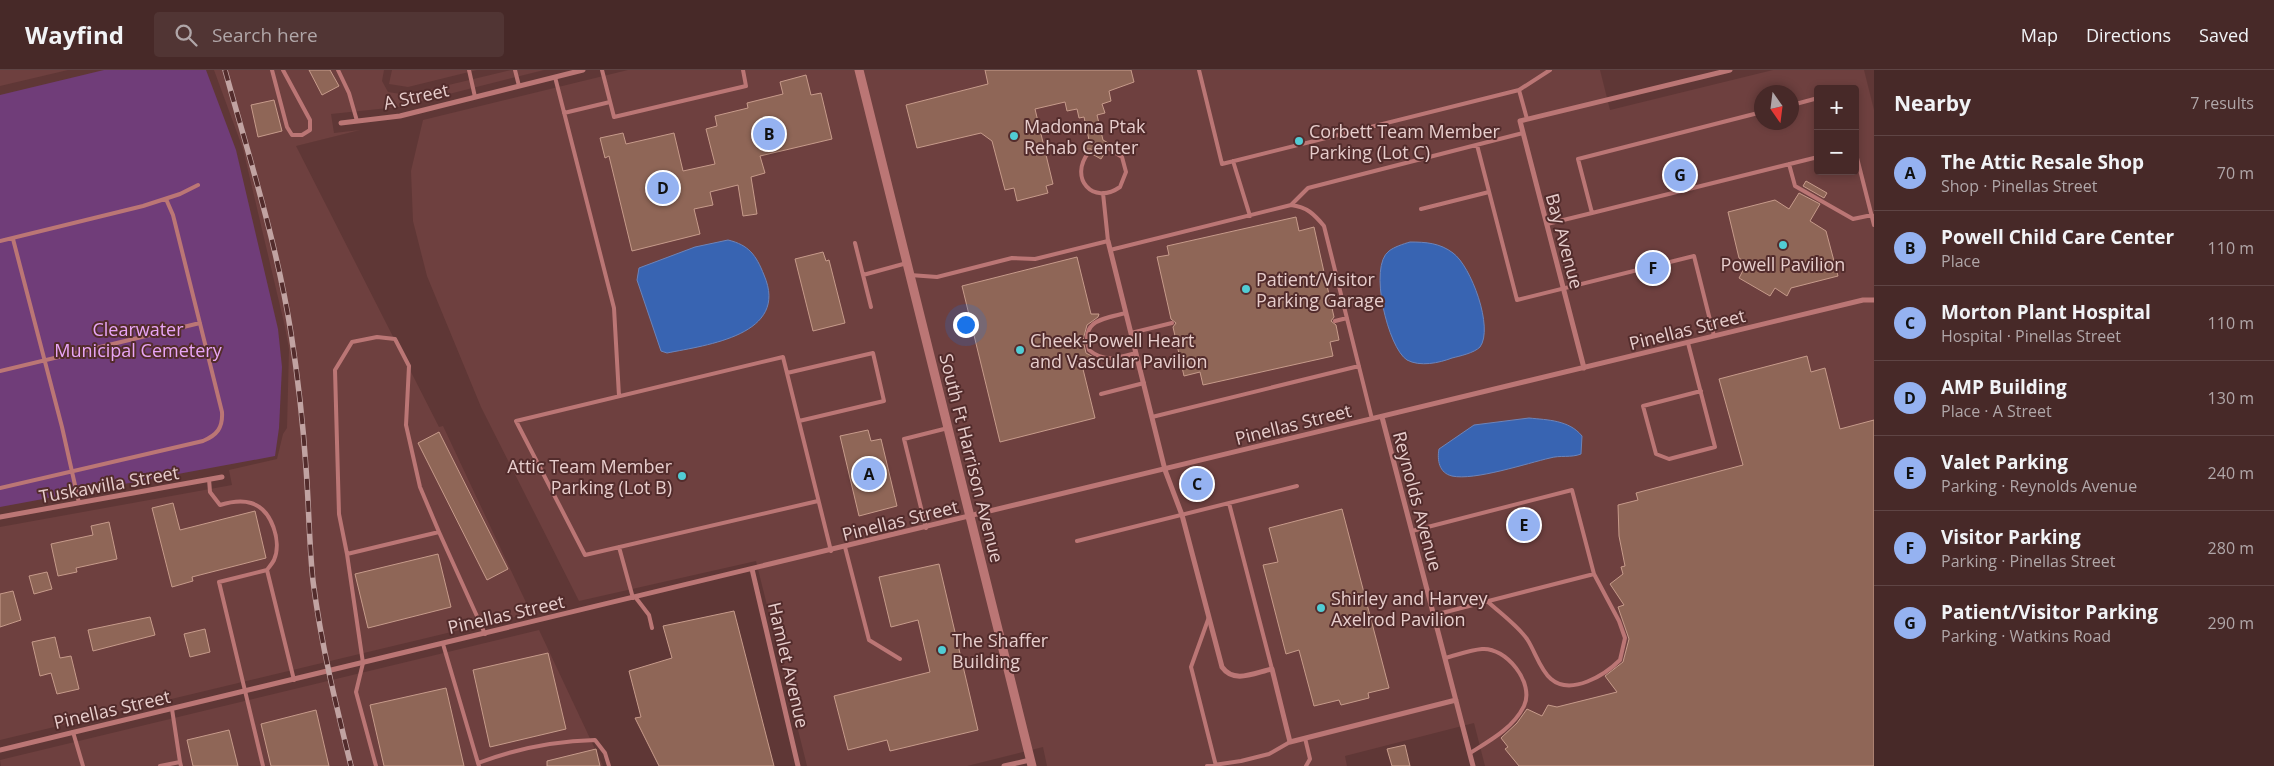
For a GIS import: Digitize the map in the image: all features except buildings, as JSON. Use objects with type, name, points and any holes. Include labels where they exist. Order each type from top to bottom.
[{"type":"street","name":"A Street","points":[[341,123],[400,116],[583,70]]},
{"type":"street","name":"South Ft Harrison Avenue","points":[[859,70],[1031,763]]},
{"type":"street","points":[[1694,70],[1696,78]]},
{"type":"street","points":[[1527,119],[1730,70]]},
{"type":"street","name":"Bay Avenue","points":[[1527,119],[1520,121],[1584,368]]},
{"type":"street","points":[[1108,241],[1165,470],[1182,515],[1222,667],[1228,675],[1237,677],[1272,669],[1290,742],[1456,700]]},
{"type":"street","name":"Pinellas Street","points":[[0,750],[926,528],[1863,300],[1874,300]]},
{"type":"street","name":"Reynolds Avenue","points":[[1382,417],[1473,766]]},
{"type":"street","name":"Tuskawilla Street","points":[[0,517],[222,477]]},
{"type":"street","name":"Hamlet Avenue","points":[[752,570],[798,766]]},
{"type":"street","points":[[1004,766],[1031,763]]},
{"type":"lane","points":[[272,70],[287,126],[292,135],[302,134],[310,130],[310,120],[283,70]]},
{"type":"lane","points":[[338,70],[349,93],[357,121]]},
{"type":"lane","points":[[469,70],[475,98]]},
{"type":"lane","points":[[514,70],[519,86]]},
{"type":"lane","points":[[602,70],[614,117],[746,86],[744,70]]},
{"type":"lane","points":[[1199,70],[1222,164],[1519,90],[1550,70]]},
{"type":"lane","points":[[555,77],[614,308],[619,396]]},
{"type":"lane","points":[[1519,90],[1527,119]]},
{"type":"lane","points":[[1799,103],[1814,99]]},
{"type":"lane","points":[[564,113],[610,102]]},
{"type":"lane","points":[[1592,213],[1578,159],[1754,114]]},
{"type":"lane","points":[[1291,206],[1308,188],[1523,133]]},
{"type":"lane","points":[[1477,145],[1517,300],[1694,256],[1714,336]]},
{"type":"lane","points":[[1089,152],[1081,166],[1082,180],[1092,191],[1103,194],[1120,187],[1126,172],[1122,157],[1108,148]]},
{"type":"lane","points":[[1547,224],[1814,158]]},
{"type":"lane","points":[[1233,161],[1250,216]]},
{"type":"lane","points":[[1789,164],[1795,186],[1853,219],[1872,215]]},
{"type":"lane","points":[[1859,165],[1874,224]]},
{"type":"lane","points":[[0,241],[166,199],[198,185]]},
{"type":"lane","points":[[1421,209],[1489,192]]},
{"type":"lane","points":[[910,275],[937,277],[1012,258],[1035,259],[1108,241],[1103,194]]},
{"type":"lane","points":[[0,488],[203,441],[213,436],[220,429],[222,412],[173,215],[166,199]]},
{"type":"lane","points":[[1110,250],[1291,206],[1302,207],[1311,211],[1324,226],[1372,419]]},
{"type":"lane","points":[[13,239],[45,360],[79,503]]},
{"type":"lane","points":[[855,243],[871,307]]},
{"type":"lane","points":[[863,275],[907,263]]},
{"type":"lane","points":[[1126,313],[1095,322],[1088,329],[1086,343],[1088,350],[1102,359],[1136,353]]},
{"type":"lane","points":[[1335,321],[1347,318]]},
{"type":"lane","points":[[1131,333],[1172,322]]},
{"type":"lane","points":[[0,371],[200,323]]},
{"type":"lane","points":[[376,766],[356,692],[363,663],[347,554],[339,514],[335,370],[352,342],[377,337],[395,339],[409,366],[406,425],[420,487],[485,634]]},
{"type":"lane","points":[[1688,343],[1701,391],[1715,447],[1668,459],[1656,454],[1644,406],[1701,391]]},
{"type":"lane","points":[[787,373],[873,353],[884,401],[799,422]]},
{"type":"lane","points":[[818,501],[585,555],[516,421],[783,356],[787,373],[799,422],[818,501],[830,551]]},
{"type":"lane","points":[[1152,417],[1359,366]]},
{"type":"lane","points":[[1102,394],[1144,383]]},
{"type":"lane","points":[[926,528],[904,439],[948,428]]},
{"type":"lane","points":[[209,479],[210,492],[220,505],[235,501],[253,503],[266,513],[276,533],[274,559],[267,570],[219,582],[247,691],[263,766]]},
{"type":"lane","points":[[1077,540],[1297,486]]},
{"type":"lane","points":[[1412,531],[1572,490],[1594,574],[1619,621],[1625,638],[1620,660],[1610,670],[1573,685],[1562,685],[1550,679],[1526,638],[1487,602]]},
{"type":"lane","points":[[1230,503],[1272,669]]},
{"type":"lane","points":[[347,554],[439,532]]},
{"type":"lane","points":[[619,547],[634,598],[649,615],[652,628]]},
{"type":"lane","points":[[845,547],[869,640],[900,659]]},
{"type":"lane","points":[[267,570],[294,680]]},
{"type":"lane","points":[[1434,615],[1594,574]]},
{"type":"lane","points":[[1209,616],[1191,667],[1215,765]]},
{"type":"lane","points":[[443,644],[478,765],[495,756],[565,741],[595,740],[605,753],[609,766]]},
{"type":"lane","points":[[1445,658],[1483,648],[1497,652],[1511,661],[1521,676],[1525,691],[1525,703],[1517,718],[1500,734],[1470,753]]},
{"type":"lane","points":[[160,766],[180,764],[172,709]]},
{"type":"lane","points":[[73,732],[83,766]]},
{"type":"lane","points":[[1305,738],[1310,759],[1306,766]]},
{"type":"lane","points":[[1207,766],[1241,761],[1269,754],[1290,742]]},
{"type":"shaded area","points":[[0,70],[68,70],[0,86]]},
{"type":"shaded area","points":[[214,70],[384,70],[382,81],[388,92],[407,95],[511,70],[544,70],[398,107],[331,114],[334,133],[360,130],[296,146],[439,427],[443,426],[531,613],[0,740],[0,527],[232,485],[229,470],[277,459],[283,434],[287,428],[289,349],[285,327],[243,149]]},
{"type":"shaded area","points":[[392,70],[477,70],[408,87],[389,84]]},
{"type":"shaded area","points":[[628,70],[1600,70],[1610,110],[1773,70],[1864,70],[1874,110],[1874,766],[1485,766],[1474,723],[1345,756],[1347,766],[1047,766],[1043,747],[967,766],[807,766],[756,561],[579,601],[481,407],[427,276],[413,221],[411,171],[423,120]]},
{"type":"shaded area","points":[[539,630],[603,766],[1,766],[0,760]]},
{"type":"green space","name":"Clearwater Municipal Cemetery","points":[[104,70],[206,70],[236,150],[278,329],[282,367],[279,428],[275,456],[0,507],[0,95]]},
{"type":"water","points":[[728,240],[747,248],[755,256],[764,275],[769,295],[765,311],[755,324],[740,334],[722,341],[667,353],[661,351],[637,280],[639,268],[695,247]]},
{"type":"water","points":[[1410,242],[1427,243],[1443,247],[1453,253],[1467,270],[1478,298],[1484,326],[1484,338],[1477,349],[1467,354],[1430,364],[1407,360],[1400,352],[1387,324],[1380,289],[1380,273],[1383,259],[1389,251]]},
{"type":"water","points":[[1529,418],[1558,422],[1577,431],[1582,436],[1581,454],[1554,457],[1474,476],[1452,476],[1444,472],[1440,466],[1439,449],[1474,425]]},
{"type":"railway","points":[[225,70],[262,201],[285,300],[294,350],[302,417],[316,605],[329,674],[351,766]]},
{"type":"place","name":"Powell Child Care Center","points":[[769,134]]},
{"type":"place","name":"Madonna Ptak Rehab Center","points":[[1014,136]]},
{"type":"place","name":"Corbett Team Member Parking (Lot C)","points":[[1299,141]]},
{"type":"place","name":"Patient/Visitor Parking","points":[[1680,175]]},
{"type":"place","name":"AMP Building","points":[[663,188]]},
{"type":"place","name":"Powell Pavilion","points":[[1783,245]]},
{"type":"place","name":"Visitor Parking","points":[[1653,268]]},
{"type":"place","name":"Patient/Visitor Parking Garage","points":[[1246,289]]},
{"type":"place","name":"Cheek-Powell Heart and Vascular Pavilion","points":[[1020,350]]},
{"type":"place","name":"The Attic Resale Shop","points":[[869,474]]},
{"type":"place","name":"Attic Team Member Parking (Lot B)","points":[[682,476]]},
{"type":"place","name":"Morton Plant Hospital","points":[[1197,484]]},
{"type":"place","name":"Valet Parking","points":[[1524,525]]},
{"type":"place","name":"Shirley and Harvey Axelrod Pavilion","points":[[1321,608]]},
{"type":"place","name":"The Shaffer Building","points":[[942,650]]}]
